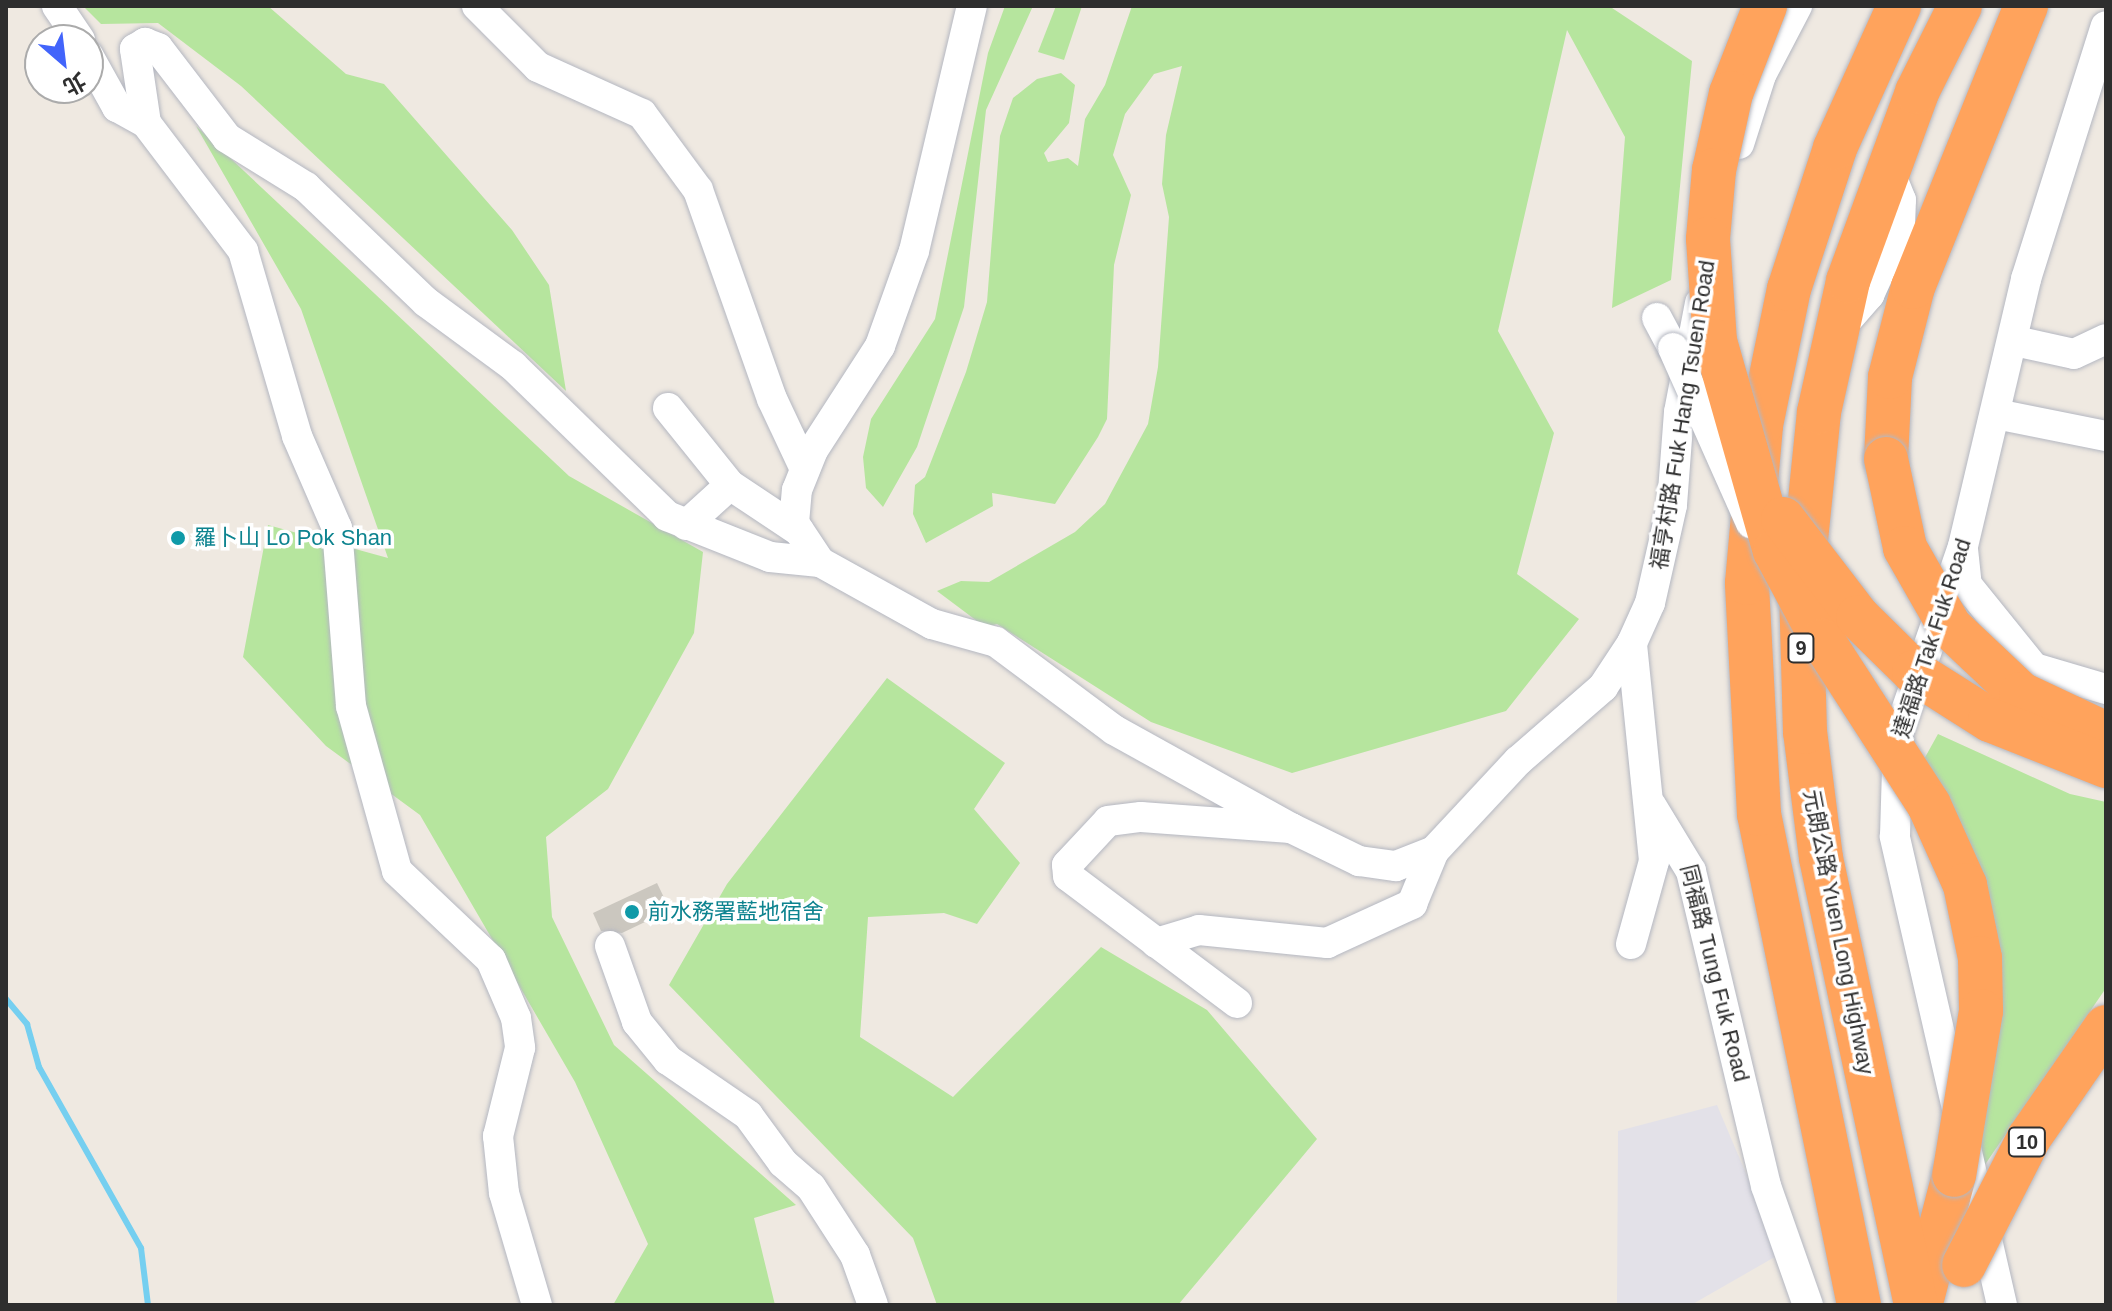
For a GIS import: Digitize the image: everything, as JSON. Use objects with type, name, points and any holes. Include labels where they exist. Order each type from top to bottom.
[{"type":"highway","points":[[1765,6],[1721,132],[1708,239],[1715,341],[1775,551],[1823,641],[1944,832],[1965,885],[1978,946],[1975,1075],[1918,1305]]},
{"type":"highway","points":[[1859,1305],[1759,814],[1747,583],[1761,425],[1789,289],[1835,148],[1899,6]]},
{"type":"highway","name":"元朗公路 Yuen Long Highway","points":[[1918,1305],[1830,906],[1805,732],[1803,532],[1834,334],[1887,165],[1960,6]]},
{"type":"highway","points":[[2026,6],[1913,287],[1890,377],[1886,459],[1905,548],[1950,627],[2021,694],[2106,734]]},
{"type":"highway","points":[[1749,468],[1794,536],[1900,661],[1990,720],[2106,766]]},
{"type":"highway","name":"10","points":[[1949,1305],[2003,1183],[2106,1027]]},
{"type":"street","points":[[57,6],[69,24]]},
{"type":"street","points":[[477,6],[538,67],[642,114],[698,190],[772,399],[805,469]]},
{"type":"street","points":[[799,531],[795,512],[805,469],[880,346],[910,265],[972,6]]},
{"type":"street","name":"福亨村路 Fuk Hang Tsuen Road","points":[[1434,851],[1518,761],[1603,687],[1632,643],[1650,603],[1672,505],[1679,412],[1719,204],[1761,75],[1797,6]]},
{"type":"street","name":"達福路 Tak Fuk Road","points":[[2002,1305],[1895,836],[1898,734],[1963,546],[2015,341],[2026,279],[2106,27]]},
{"type":"street","points":[[146,123],[135,61],[135,49],[145,43],[158,48],[227,138],[306,187],[426,302],[513,366],[626,481],[686,525],[770,557],[820,562],[932,624],[996,642],[1114,730],[1291,828],[1359,861],[1396,866],[1434,851]]},
{"type":"street","points":[[104,84],[117,107],[146,123],[243,251],[297,436],[337,528],[351,706],[397,871],[491,960],[516,1018],[520,1048],[498,1136],[504,1193],[537,1305]]},
{"type":"street","points":[[1657,318],[1766,553],[1823,641]]},
{"type":"street","points":[[2015,341],[2074,354],[2106,339]]},
{"type":"street","points":[[668,408],[730,485],[799,531],[820,562]]},
{"type":"street","points":[[1996,414],[2106,436]]},
{"type":"street","points":[[686,525],[730,485]]},
{"type":"street","points":[[1963,546],[1967,585],[2034,668],[2106,689]]},
{"type":"street","name":"同福路 Tung Fuk Road","points":[[1632,643],[1651,805],[1691,871],[1766,1186],[1808,1305]]},
{"type":"street","points":[[1631,944],[1654,861],[1651,805]]},
{"type":"street","points":[[1237,1003],[1068,876],[1067,865],[1108,821],[1141,817],[1291,828]]},
{"type":"street","points":[[1156,943],[1199,930],[1327,943],[1412,904],[1434,851]]},
{"type":"street","points":[[610,946],[637,1022],[668,1060],[748,1115],[783,1163],[811,1187],[843,1234],[873,1305]]},
{"type":"shaded area","points":[[1717,1105],[1780,1254],[1691,1305],[1617,1305],[1618,1131]]},
{"type":"green space","points":[[83,6],[268,6],[346,74],[384,84],[512,230],[549,285],[566,391],[241,86],[158,23],[101,24]]},
{"type":"green space","points":[[1005,6],[1033,6],[986,110],[964,307],[917,447],[883,507],[866,488],[863,457],[871,419],[935,319],[988,53]]},
{"type":"green space","points":[[1056,6],[1082,6],[1064,60],[1038,52]]},
{"type":"green space","points":[[1132,6],[1609,6],[1692,61],[1671,280],[1612,308],[1625,137],[1567,30],[1498,331],[1554,433],[1517,574],[1579,619],[1506,711],[1292,773],[1151,722],[997,624],[985,627],[937,591],[961,581],[989,582],[1075,532],[1105,504],[1148,424],[1158,367],[1169,217],[1162,184],[1166,135],[1182,66],[1154,74],[1125,114],[1113,155],[1131,195],[1114,265],[1107,419],[1098,437],[1055,504],[992,493],[993,506],[926,543],[913,514],[915,485],[925,477],[966,372],[987,302],[1000,136],[1013,98],[1037,79],[1061,73],[1075,85],[1069,123],[1044,153],[1048,162],[1068,158],[1078,166],[1085,119],[1105,85]]},
{"type":"green space","points":[[196,126],[569,476],[703,552],[694,633],[608,789],[546,837],[552,917],[614,1045],[796,1205],[754,1218],[775,1305],[613,1305],[648,1244],[575,1082],[420,815],[326,746],[243,657],[268,525],[388,558],[301,309]]},
{"type":"green space","points":[[887,678],[1005,763],[974,809],[1020,863],[977,924],[944,913],[868,917],[860,1037],[953,1097],[1101,947],[1207,1010],[1317,1139],[1178,1305],[937,1305],[913,1238],[669,985],[727,884]]},
{"type":"green space","points":[[1938,734],[2070,794],[2106,802],[2106,988],[1984,1166],[1975,1132],[1988,1083],[1923,761]]},
{"type":"building","name":"前水務署藍地宿舍","points":[[657,883],[670,910],[622,933],[601,931],[593,913]]},
{"type":"waterway","points":[[6,999],[27,1024],[39,1067],[141,1248],[148,1305]]},
{"type":"place","name":"羅卜山 Lo Pok Shan","points":[[178,538]]},
{"type":"place","name":"前水務署藍地宿舍","points":[[632,912]]}]
